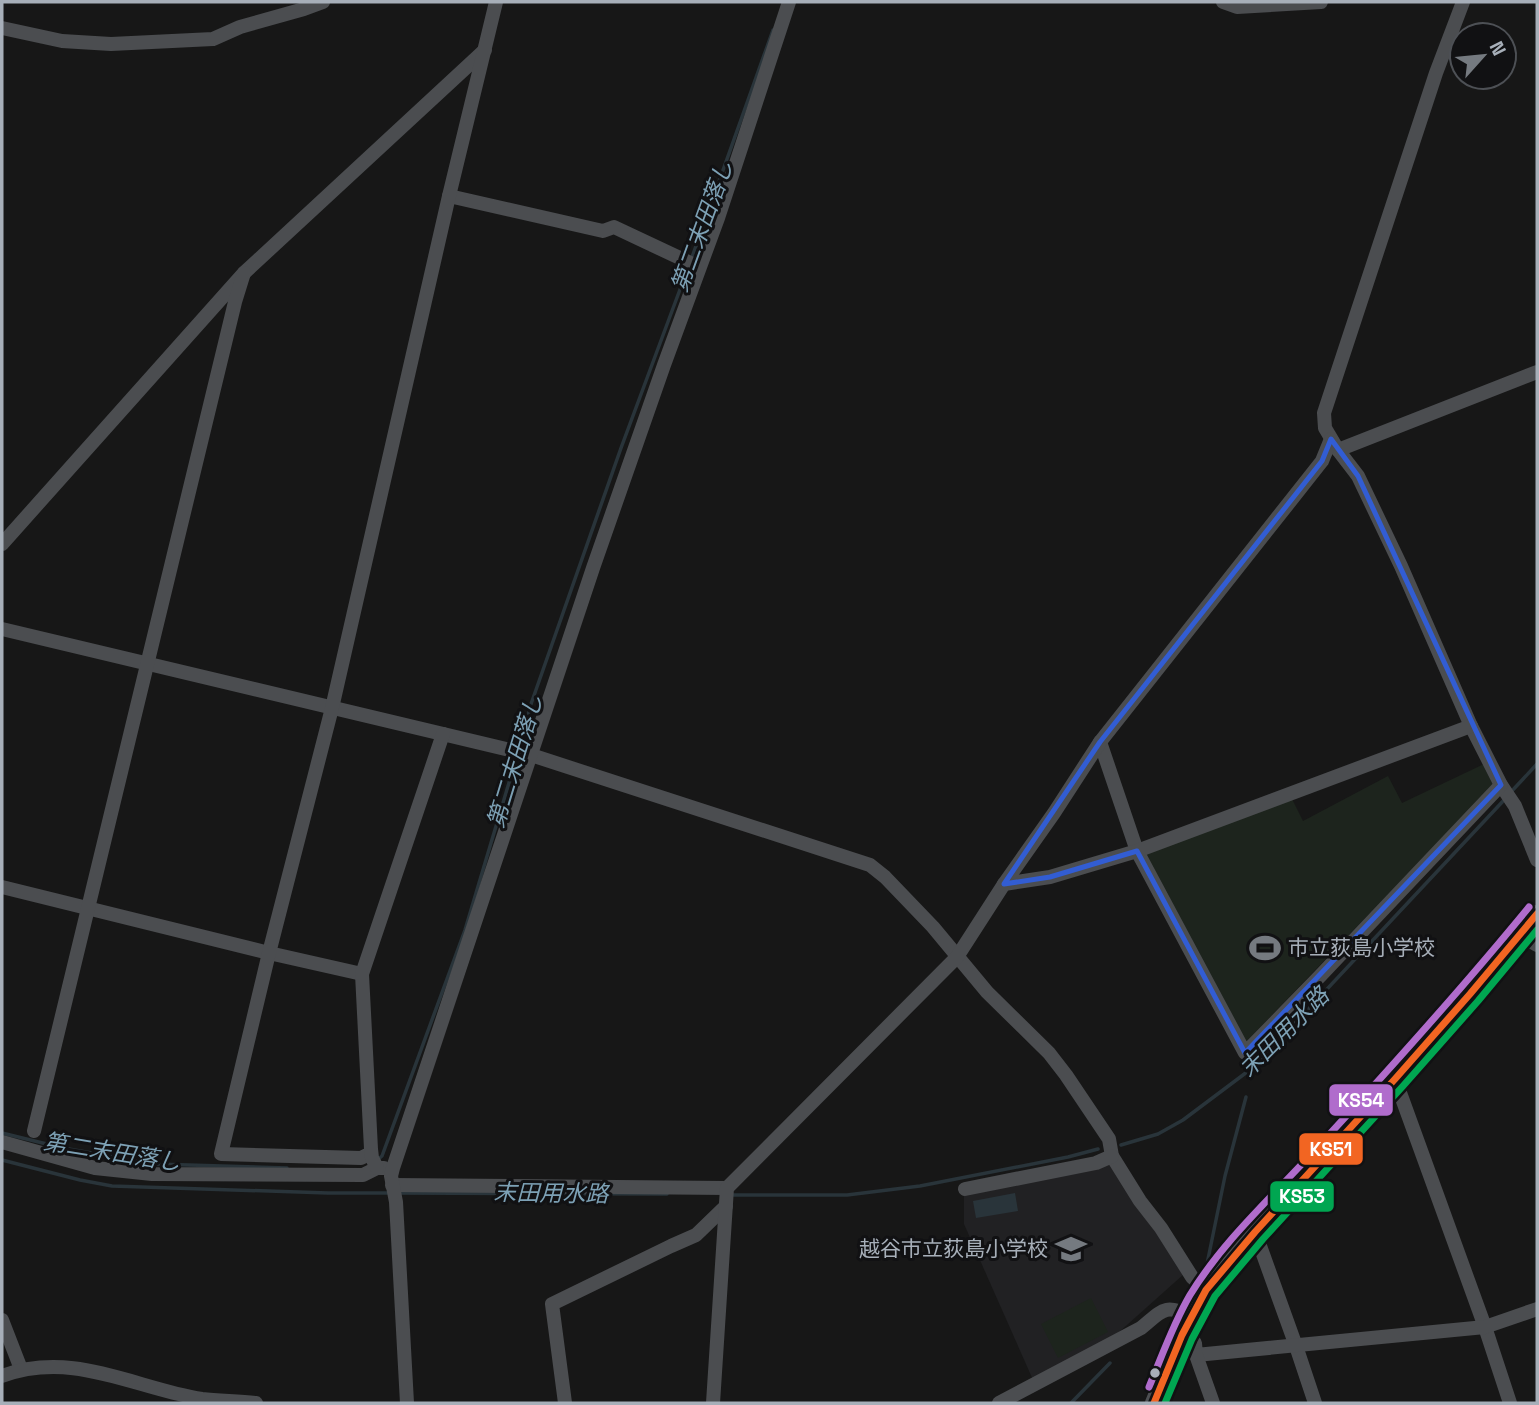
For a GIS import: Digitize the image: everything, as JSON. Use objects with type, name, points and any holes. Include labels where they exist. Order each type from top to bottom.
[{"type":"main road","points":[[1154,1403],[1182,1335],[1206,1290],[1255,1232],[1395,1079],[1537,914]]},
{"type":"street","points":[[2,28],[62,41],[111,44],[213,39],[240,27],[324,2]]},
{"type":"street","points":[[371,1153],[361,1158],[221,1154],[332,708],[496,2]]},
{"type":"street","points":[[407,1403],[396,1202],[391,1176],[393,1168],[635,446],[718,218],[789,2]]},
{"type":"street","points":[[1223,2],[1237,7],[1321,2]]},
{"type":"street","points":[[1463,2],[1432,85],[1324,413],[1325,428],[1334,445],[1358,476],[1401,566],[1471,726],[1501,785],[1515,806],[1537,860]]},
{"type":"street","points":[[2,544],[244,273],[485,49]]},
{"type":"street","points":[[449,196],[603,231],[614,227],[699,267]]},
{"type":"street","points":[[34,1131],[244,273]]},
{"type":"street","points":[[713,1403],[727,1188],[957,957],[1100,742],[1334,445],[1536,376]]},
{"type":"street","points":[[2,629],[531,755],[870,865],[933,927],[987,992],[1049,1053],[1109,1139],[1112,1156],[1140,1201],[1161,1227],[1192,1276],[1206,1290]]},
{"type":"street","points":[[1004,884],[1050,877],[1137,851],[1471,726]]},
{"type":"street","points":[[377,1168],[371,1153],[362,974],[443,734]]},
{"type":"street","points":[[1100,742],[1137,851],[1245,1052],[1501,785]]},
{"type":"street","points":[[2,887],[362,974]]},
{"type":"street","points":[[1520,935],[1537,945]]},
{"type":"street","points":[[1395,1079],[1510,1403]]},
{"type":"street","points":[[2,1142],[95,1168],[152,1174],[363,1175],[377,1168],[393,1168]]},
{"type":"street","points":[[965,1189],[1096,1163],[1112,1156]]},
{"type":"street","points":[[392,1185],[727,1188]]},
{"type":"street","points":[[565,1403],[552,1304],[696,1235],[726,1206]]},
{"type":"street","points":[[1255,1232],[1315,1403]]},
{"type":"street","points":[[999,1403],[1141,1328],[1161,1311],[1168,1308],[1191,1316]]},
{"type":"street","points":[[1196,1355],[1485,1327],[1537,1309]]},
{"type":"street","points":[[2,1320],[21,1369]]},
{"type":"street","points":[[1182,1335],[1195,1343],[1196,1355],[1213,1403]]},
{"type":"street","points":[[2,1376],[21,1369],[73,1367],[127,1378],[203,1399],[256,1403]]},
{"type":"highlighted area","points":[[1331,439],[1358,476],[1501,785],[1245,1053],[1137,851],[1050,877],[1004,884],[1100,742],[1322,461]]},
{"type":"shaded area","name":"市立荻島小学校","points":[[1484,764],[1494,784],[1246,1042],[1144,855],[1292,799],[1303,821],[1388,776],[1402,803]]},
{"type":"shaded area","name":"越谷市立荻島小学校","points":[[1110,1164],[1184,1274],[1118,1333],[1033,1380],[964,1224],[964,1195]]},
{"type":"shaded area","points":[[1015,1193],[1018,1211],[976,1218],[973,1201]]},
{"type":"shaded area","points":[[1091,1298],[1108,1332],[1058,1358],[1041,1324]]},
{"type":"waterway","name":"第二末田落し","points":[[691,260],[773,30]]},
{"type":"waterway","name":"第二末田落し","points":[[519,749],[531,704],[688,268]]},
{"type":"waterway","name":"第二末田落し","points":[[376,1161],[382,1156],[465,930],[517,756]]},
{"type":"waterway","name":"末田用水路","points":[[1510,793],[1537,764]]},
{"type":"waterway","name":"末田用水路","points":[[1121,1145],[1158,1134],[1183,1120],[1255,1066],[1505,799]]},
{"type":"waterway","points":[[1207,1264],[1225,1176],[1246,1097]]},
{"type":"waterway","name":"第二末田落し","points":[[2,1133],[63,1148],[155,1164],[287,1168]]},
{"type":"waterway","name":"末田用水路","points":[[730,1195],[847,1195],[920,1186],[1098,1149]]},
{"type":"waterway","name":"末田用水路","points":[[2,1160],[112,1186],[390,1193]]},
{"type":"waterway","name":"末田用水路","points":[[398,1193],[667,1194]]},
{"type":"waterway","points":[[1071,1403],[1110,1363]]},
{"type":"transit line","name":"KS54","points":[[1149,1387],[1184,1306],[1217,1256],[1397,1061],[1529,907]]},
{"type":"transit line","name":"KS51","points":[[1154,1403],[1182,1335],[1206,1290],[1470,994],[1537,914]]},
{"type":"transit line","name":"KS53","points":[[1165,1403],[1192,1339],[1215,1296],[1263,1239],[1478,1001],[1537,930]]},
{"type":"place","name":"市立荻島小学校","points":[[1265,948]]},
{"type":"place","name":"越谷市立荻島小学校","points":[[1071,1249]]}]
